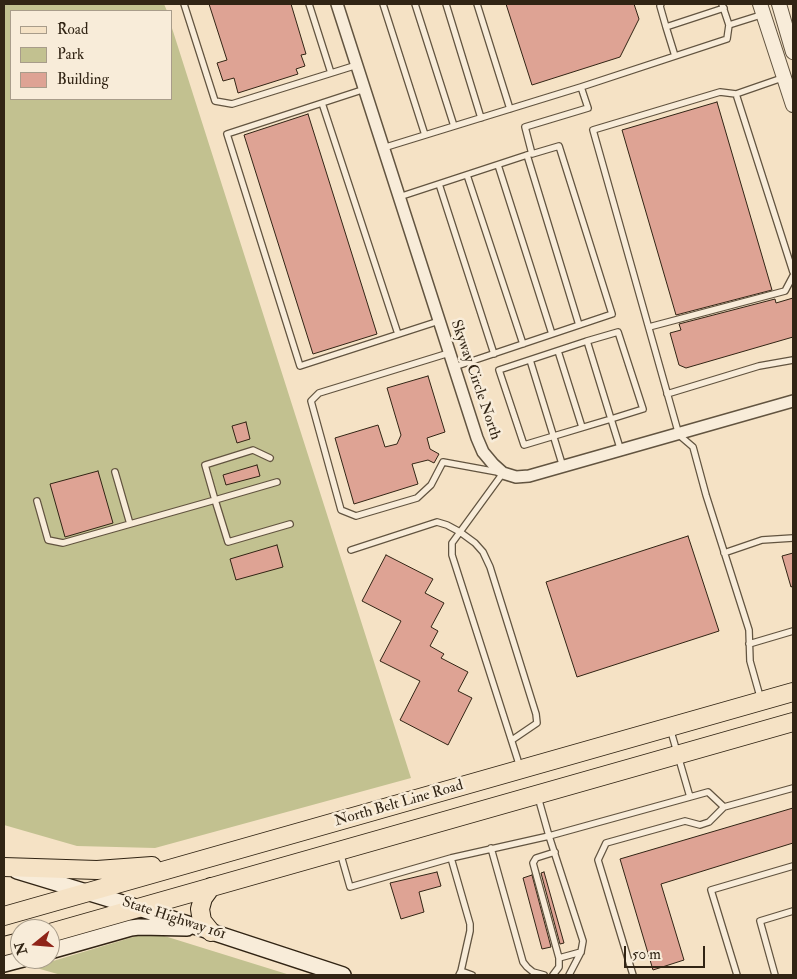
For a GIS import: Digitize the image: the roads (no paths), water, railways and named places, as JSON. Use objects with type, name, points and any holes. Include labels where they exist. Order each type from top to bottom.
[{"type":"main road","name":"North Belt Line Road","points":[[4,916],[793,692]]},
{"type":"main road","name":"North Belt Line Road","points":[[60,930],[793,722]]},
{"type":"main road","points":[[408,802],[416,829]]},
{"type":"main road","points":[[4,867],[97,870],[195,862]]},
{"type":"main road","name":"State Highway 161","points":[[4,867],[90,892],[343,975]]},
{"type":"main road","points":[[60,948],[139,927],[206,930],[200,909],[203,898],[211,887]]},
{"type":"street","name":"Skyway Circle North","points":[[337,4],[477,438],[484,452],[503,473]]},
{"type":"street","points":[[779,4],[793,52]]},
{"type":"street","points":[[762,9],[793,104]]},
{"type":"street","points":[[503,473],[529,476],[793,401]]},
{"type":"lane","points":[[184,4],[214,101],[232,104],[357,64]]},
{"type":"lane","points":[[309,4],[331,73]]},
{"type":"lane","points":[[383,4],[425,135]]},
{"type":"lane","points":[[415,4],[454,126]]},
{"type":"lane","points":[[446,4],[481,118]]},
{"type":"lane","points":[[477,4],[510,109]]},
{"type":"lane","points":[[661,4],[675,56]]},
{"type":"lane","points":[[383,148],[581,87],[727,39],[729,25],[723,6],[666,27]]},
{"type":"lane","points":[[729,25],[762,9]]},
{"type":"lane","points":[[762,701],[750,661],[749,630],[706,495],[693,447],[679,434],[593,130],[720,92],[736,94],[784,77]]},
{"type":"lane","points":[[579,325],[529,154],[525,127],[588,108],[581,87]]},
{"type":"lane","points":[[365,90],[227,134],[300,366],[439,321]]},
{"type":"lane","points":[[736,94],[793,272]]},
{"type":"lane","points":[[322,103],[398,334]]},
{"type":"lane","points":[[399,196],[559,146],[612,314],[454,367]]},
{"type":"lane","points":[[498,165],[552,334]]},
{"type":"lane","points":[[467,174],[523,344]]},
{"type":"lane","points":[[439,184],[494,354]]},
{"type":"lane","points":[[649,327],[785,291],[793,276]]},
{"type":"lane","points":[[618,332],[643,409],[524,445],[499,370],[588,341],[618,332]]},
{"type":"lane","points":[[588,341],[621,451]]},
{"type":"lane","points":[[558,351],[582,427]]},
{"type":"lane","points":[[449,353],[319,393],[311,401],[341,510],[356,516],[417,498],[431,485],[442,462],[503,473],[452,542],[452,555],[521,769]]},
{"type":"lane","points":[[530,360],[563,467]]},
{"type":"lane","points":[[667,394],[759,366],[793,360]]},
{"type":"lane","points":[[270,458],[254,450],[205,465],[228,542],[290,524]]},
{"type":"lane","points":[[115,472],[130,524]]},
{"type":"lane","points":[[37,501],[48,540],[63,543],[277,482]]},
{"type":"lane","points":[[351,550],[437,522],[448,525],[460,532],[475,543],[483,552],[536,714],[537,723],[512,740]]},
{"type":"lane","points":[[724,553],[762,540],[793,538]]},
{"type":"lane","points":[[749,644],[793,631]]},
{"type":"lane","points":[[670,727],[690,797]]},
{"type":"lane","points":[[633,975],[598,860],[606,843],[685,821],[700,825],[709,822],[724,808],[793,788]]},
{"type":"lane","points":[[339,850],[350,887],[451,858],[549,836],[708,792],[724,808]]},
{"type":"lane","points":[[537,795],[583,941],[581,952],[569,975]]},
{"type":"lane","points":[[491,848],[523,962],[533,972],[544,975]]},
{"type":"lane","points":[[553,975],[559,967],[560,958],[533,863],[536,858],[555,852]]},
{"type":"lane","points":[[451,858],[470,924],[460,973],[472,975]]},
{"type":"lane","points":[[737,975],[711,890],[793,866]]},
{"type":"lane","points":[[775,975],[760,921],[793,911]]},
{"type":"lane","points":[[560,958],[581,952]]}]
